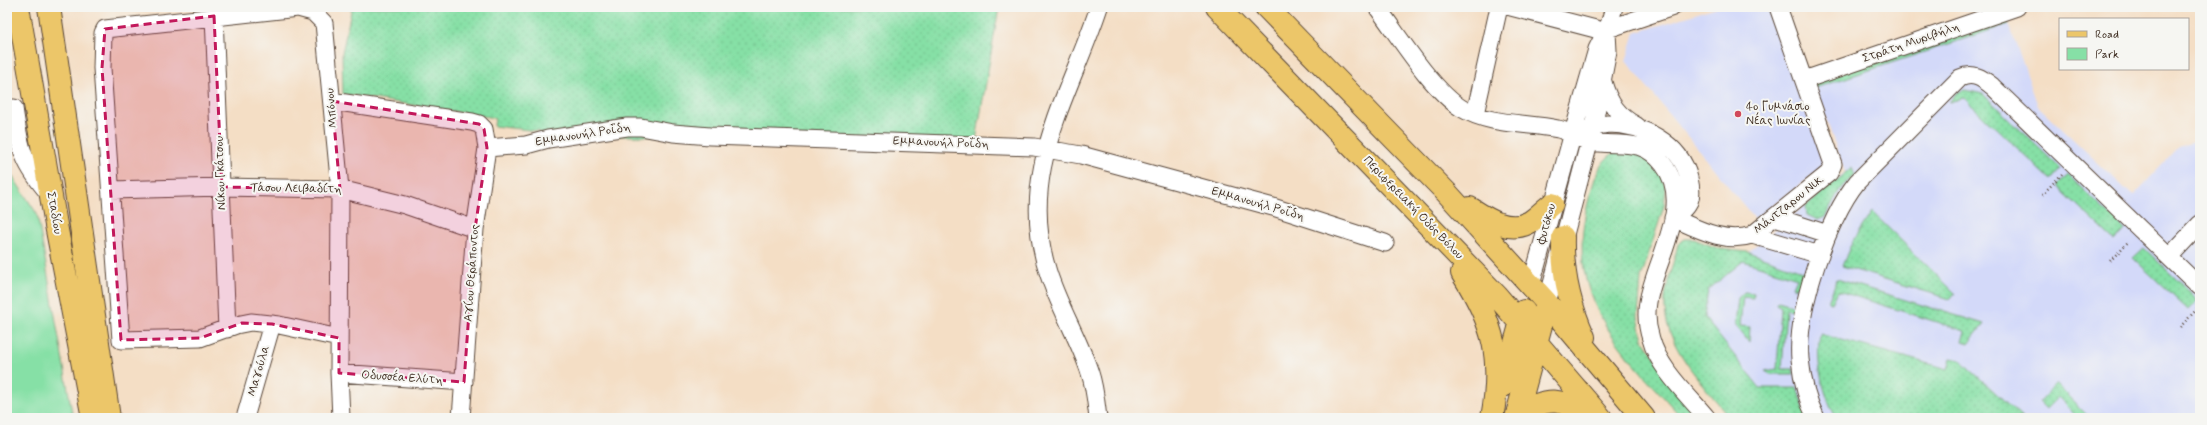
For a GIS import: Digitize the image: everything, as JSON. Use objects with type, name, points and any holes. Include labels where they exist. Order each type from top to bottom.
[{"type":"main road","name":"Σταδίου","points":[[18,7],[51,196],[93,418]]},
{"type":"main road","name":"Σταδίου","points":[[49,7],[109,418]]},
{"type":"main road","name":"Περιφερειακή Οδός Βόλου","points":[[1217,7],[1434,230],[1521,322],[1601,418]]},
{"type":"main road","points":[[1266,7],[1446,192],[1547,303],[1644,418]]},
{"type":"main road","points":[[1446,192],[1487,220],[1510,226],[1531,221],[1552,204]]},
{"type":"main road","points":[[1434,230],[1481,303],[1492,332],[1497,370],[1493,418]]},
{"type":"main road","points":[[1563,237],[1562,263],[1566,287],[1574,314],[1593,357]]},
{"type":"main road","name":"Φυτόκου","points":[[1493,418],[1531,285]]},
{"type":"main road","name":"Φυτόκου","points":[[1516,417],[1547,303]]},
{"type":"main road","points":[[1516,417],[1536,405],[1557,400],[1568,403],[1594,418]]},
{"type":"street","points":[[1098,7],[1045,148],[1041,169],[1039,194],[1044,255],[1062,312],[1090,372],[1096,398],[1098,418]]},
{"type":"street","points":[[1377,7],[1440,90],[1453,102],[1475,114],[1504,123],[1558,129],[1631,144],[1644,149],[1658,158],[1667,171],[1673,187],[1675,204],[1673,218],[1650,291],[1647,312],[1648,330],[1653,346],[1660,359],[1707,418]]},
{"type":"street","points":[[1475,114],[1499,7]]},
{"type":"street","points":[[1511,7],[1607,31],[1673,7]]},
{"type":"street","name":"Φυτόκου","points":[[1531,285],[1552,204],[1597,49],[1607,31],[1614,7]]},
{"type":"street","name":"Μάντζαρου Νικ.","points":[[1673,218],[1722,237],[1737,238],[1752,235],[1829,173],[1833,164],[1778,7]]},
{"type":"street","name":"Μπόνου","points":[[111,190],[102,68],[103,33],[105,29],[298,8],[315,13],[324,23],[326,31],[340,189],[339,373],[341,418]]},
{"type":"street","name":"Στράτη Μυριβήλη","points":[[1804,80],[2010,8]]},
{"type":"street","name":"Νίκου Γκάτσου","points":[[214,16],[227,329]]},
{"type":"street","name":"Φυτόκου","points":[[1547,303],[1563,237],[1591,135],[1603,81],[1608,51],[1607,31]]},
{"type":"street","points":[[1816,418],[1803,380],[1800,350],[1806,305],[1820,255],[1828,234],[1845,198],[1858,182],[1960,78],[1966,75],[1976,76],[1992,86],[2200,287]]},
{"type":"street","points":[[1603,81],[1607,96],[1615,110],[1628,121],[1648,132],[1674,150],[1686,169],[1691,189],[1690,201],[1687,208],[1673,218]]},
{"type":"street","name":"Αγίου Θεράποντος","points":[[332,102],[472,122],[479,124],[484,129],[487,148],[475,229],[461,418]]},
{"type":"street","points":[[14,108],[24,159],[33,176],[51,196]]},
{"type":"street","points":[[1591,135],[1615,125],[1648,132]]},
{"type":"street","name":"Εμμανουήλ Ροΐδη","points":[[487,148],[526,145],[548,139],[616,128],[641,127],[680,134],[710,136],[930,142],[1045,148],[1080,155],[1273,207],[1385,243]]},
{"type":"street","name":"Τάσου Λειβαδίτη","points":[[111,190],[222,187],[340,189],[405,205],[475,229]]},
{"type":"street","points":[[111,190],[114,254],[121,340],[200,338],[242,323],[272,324],[339,338]]},
{"type":"street","points":[[1775,217],[1828,234]]},
{"type":"street","points":[[2169,257],[2200,224]]},
{"type":"street","points":[[1752,235],[1820,255]]},
{"type":"street","name":"Μαγούλα","points":[[245,418],[272,324]]},
{"type":"street","name":"Οδυσσέα Ελύτη","points":[[339,373],[464,382]]},
{"type":"path","points":[[2042,195],[2071,164]]},
{"type":"path","points":[[2110,261],[2140,229]]},
{"type":"path","points":[[2180,327],[2200,306]]},
{"type":"highlighted area","points":[[214,16],[222,187],[340,189],[332,101],[479,124],[484,129],[487,148],[475,229],[464,382],[339,373],[339,338],[272,324],[242,323],[200,338],[121,340],[102,68],[105,29]]},
{"type":"shaded area","name":"4ο Γυμνάσιο Νέας Ιωνίας","points":[[1717,7],[1770,7],[1825,166],[1755,219],[1626,61],[1635,33]]},
{"type":"shaded area","points":[[2009,24],[2038,106],[2133,196],[2179,147],[2200,140],[2200,418],[1781,418],[1687,303],[1845,172],[1815,88]]},
{"type":"green space","points":[[352,7],[999,7],[976,140],[543,135],[537,131],[494,126],[495,118],[343,94],[342,53]]},
{"type":"green space","points":[[2007,18],[2009,24],[1815,88],[1813,82]]},
{"type":"green space","points":[[1965,90],[1983,94],[2061,169],[2051,180],[1964,98],[1949,102],[1958,92]]},
{"type":"green space","points":[[1618,151],[1643,155],[1659,169],[1666,188],[1664,206],[1641,278],[1638,317],[1643,340],[1698,418],[1682,418],[1638,368],[1618,344],[1602,319],[1590,292],[1583,263],[1583,231],[1590,195],[1596,176],[1602,164],[1612,154]]},
{"type":"green space","points":[[1852,168],[1855,176],[1840,189],[1825,217],[1818,220],[1807,215],[1806,206]]},
{"type":"green space","points":[[2068,175],[2125,230],[2115,241],[2057,186]]},
{"type":"green space","points":[[7,177],[13,177],[37,214],[73,418],[7,418]]},
{"type":"green space","points":[[1872,212],[1955,293],[1950,299],[1842,266],[1852,242]]},
{"type":"green space","points":[[1685,239],[1694,239],[1720,249],[1748,252],[1805,272],[1801,284],[1795,288],[1793,287],[1797,278],[1743,261],[1708,290],[1704,317],[1760,388],[1797,388],[1807,418],[1730,418],[1686,363],[1670,332],[1666,315],[1665,298],[1678,244]]},
{"type":"green space","points":[[2144,248],[2198,300],[2188,310],[2133,258]]},
{"type":"green space","points":[[1837,279],[1984,324],[1968,344],[1962,342],[1965,331],[1838,291],[1832,303],[1828,302]]},
{"type":"green space","points":[[1744,292],[1754,293],[1753,298],[1743,297],[1740,326],[1750,327],[1749,342],[1735,325],[1738,298]]},
{"type":"green space","points":[[1778,301],[1792,305],[1796,308],[1795,311],[1786,309],[1782,369],[1793,369],[1794,374],[1770,374],[1765,371],[1777,369],[1781,307],[1776,304]]},
{"type":"green space","points":[[1820,334],[1948,369],[1951,358],[1960,360],[2023,418],[1836,418],[1827,398],[1821,378],[1819,367]]},
{"type":"green space","points":[[2056,384],[2090,418],[2079,418],[2058,397],[2046,409],[2039,402]]},
{"type":"place","name":"4ο Γυμνάσιο Νέας Ιωνίας","points":[[1738,114]]}]
